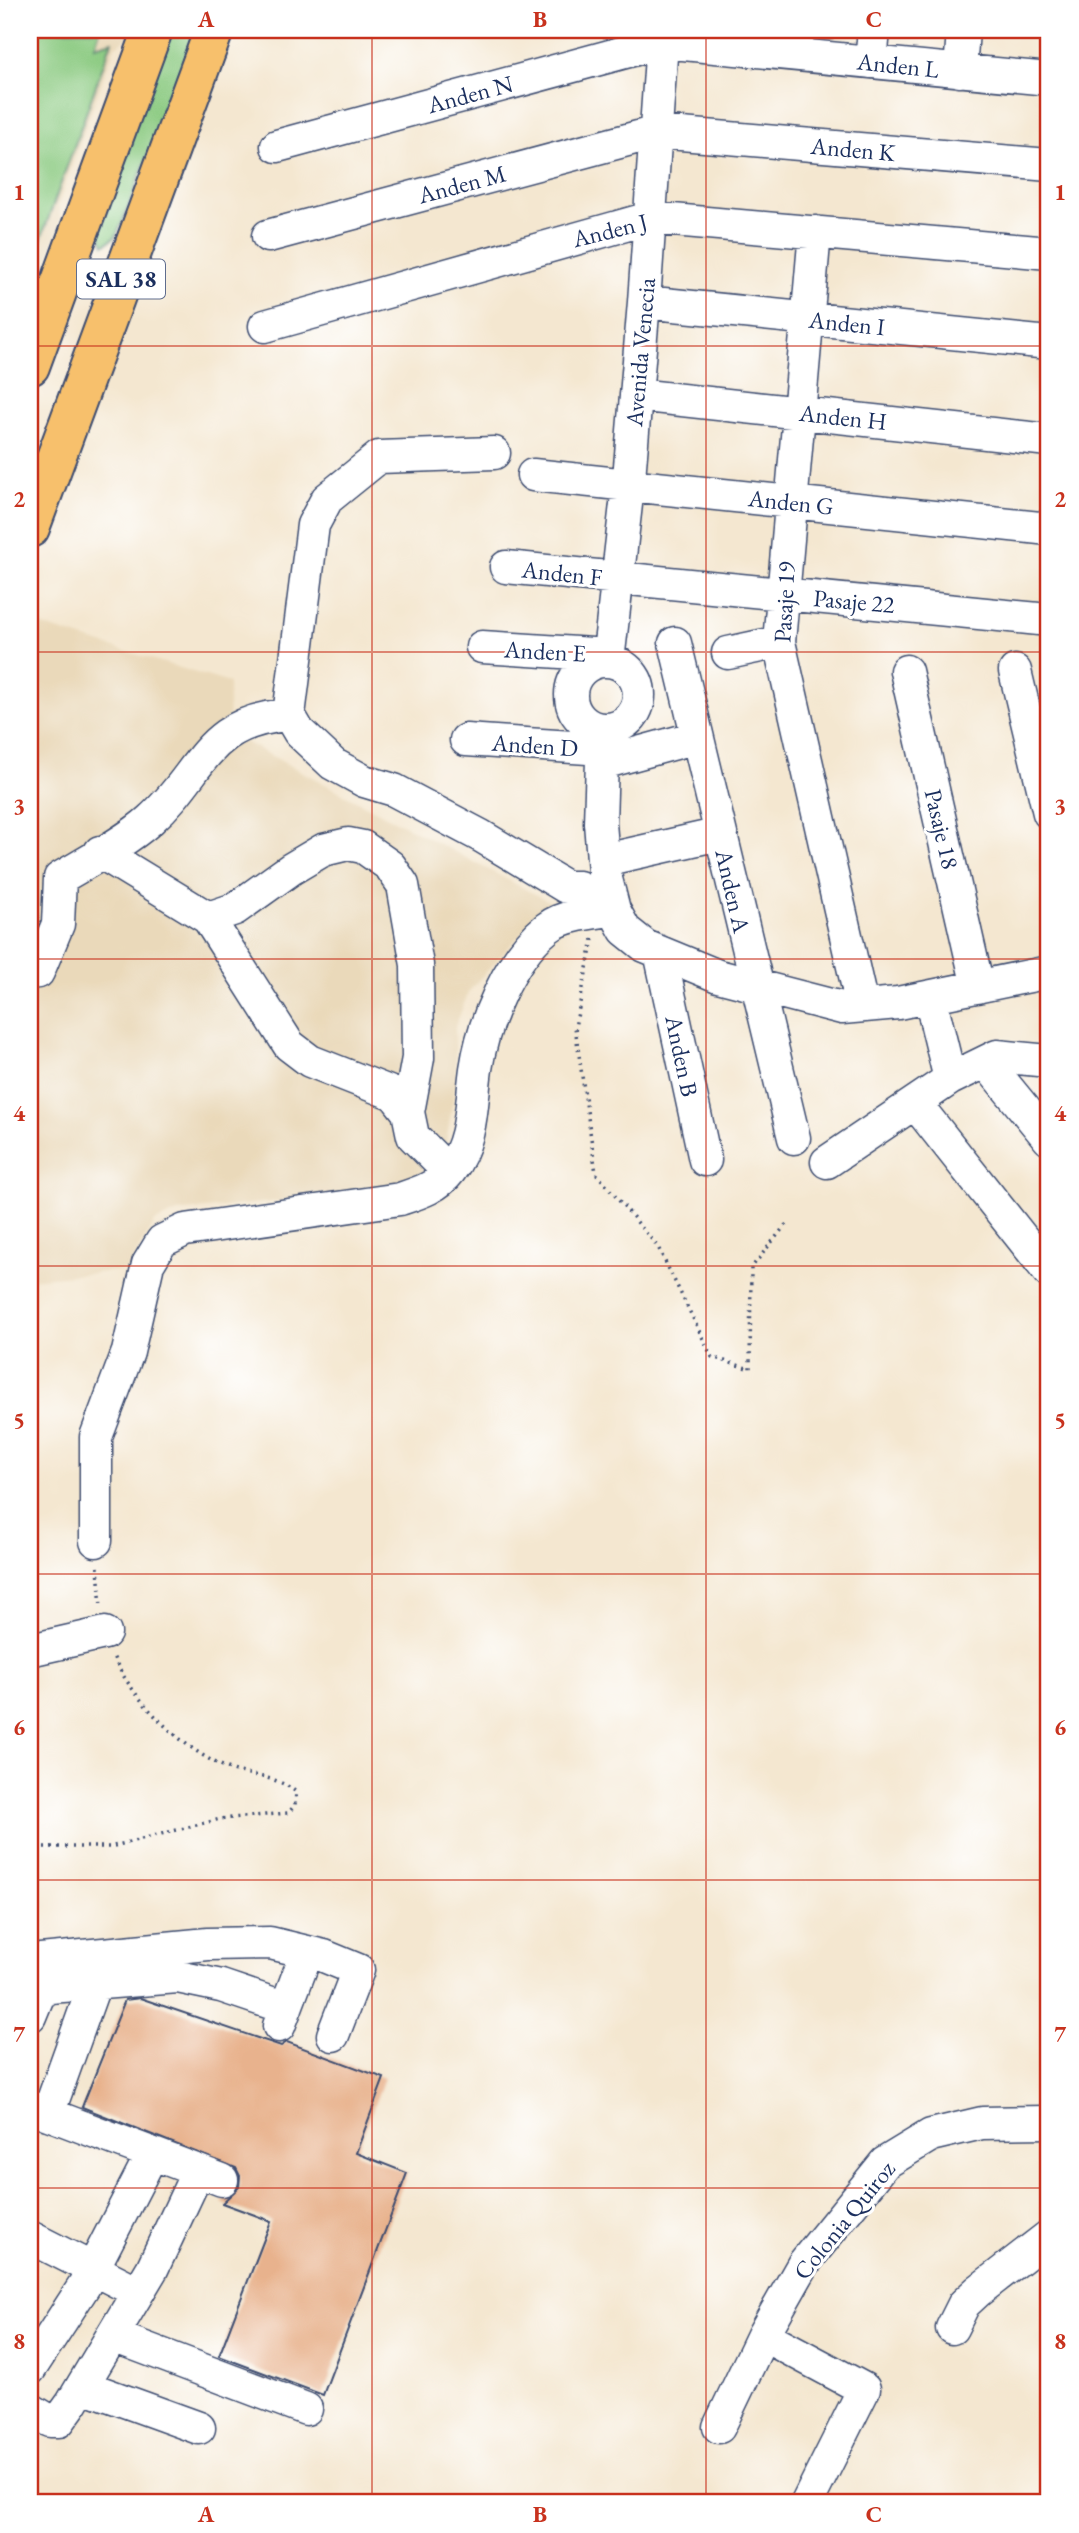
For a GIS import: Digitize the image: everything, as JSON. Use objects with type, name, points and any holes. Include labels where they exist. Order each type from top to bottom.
[{"type":"highway","name":"SAL 38","points":[[30,366],[153,30]]},
{"type":"highway","name":"SAL 38","points":[[30,528],[103,324],[214,30]]},
{"type":"highway","points":[[82,223],[82,249],[94,260],[110,259],[136,242]]},
{"type":"highway","points":[[50,310],[67,292],[83,291],[94,302],[97,318],[103,324]]},
{"type":"street","points":[[871,62],[874,30]]},
{"type":"street","points":[[960,71],[963,30]]},
{"type":"street","name":"Anden L","points":[[662,43],[710,38],[788,42],[871,62],[1049,79]]},
{"type":"street","name":"Avenida Venecia","points":[[608,658],[645,302],[662,43]]},
{"type":"street","name":"Anden N","points":[[277,146],[662,43]]},
{"type":"street","name":"Anden K","points":[[657,132],[1049,165]]},
{"type":"street","name":"Anden M","points":[[268,236],[657,132]]},
{"type":"street","name":"Anden J","points":[[265,326],[650,218],[1049,253]]},
{"type":"street","name":"Pasaje 19","points":[[815,232],[779,642],[862,1006]]},
{"type":"street","name":"Anden I","points":[[645,302],[1049,343]]},
{"type":"street","name":"Anden H","points":[[636,395],[1049,440]]},
{"type":"street","points":[[494,453],[379,457],[327,499],[313,525],[289,715],[299,732],[333,764],[364,781],[394,790],[481,836],[566,887],[579,887],[589,892],[625,930],[645,946],[718,976],[755,987],[842,1008],[930,997],[1049,972]]},
{"type":"street","name":"Anden G","points":[[533,475],[1049,529]]},
{"type":"street","name":"Anden F","points":[[506,567],[617,578]]},
{"type":"street","name":"Pasaje 22","points":[[617,578],[1049,620]]},
{"type":"street","points":[[728,653],[779,642]]},
{"type":"street","name":"Anden A","points":[[675,643],[755,987],[794,1138]]},
{"type":"street","name":"Anden E","points":[[482,647],[608,658]]},
{"type":"street","points":[[603,747],[581,720],[571,697],[579,674],[592,663],[608,658],[630,671],[640,693],[632,717],[619,727],[603,747],[600,823],[606,911]]},
{"type":"street","name":"Pasaje 18","points":[[906,671],[978,987]]},
{"type":"street","points":[[1015,671],[1049,813]]},
{"type":"street","points":[[30,973],[38,972],[58,923],[60,878],[150,820],[207,751],[227,733],[259,717],[289,715]]},
{"type":"street","name":"Anden D","points":[[467,740],[603,747],[697,737]]},
{"type":"street","points":[[604,860],[720,834]]},
{"type":"street","points":[[208,918],[235,909],[323,850],[348,844],[363,847],[390,866],[403,885],[417,965],[418,1058],[408,1112],[413,1136],[449,1172]]},
{"type":"street","points":[[100,852],[208,918],[289,1045],[310,1061],[394,1094],[408,1112]]},
{"type":"street","points":[[96,1541],[96,1437],[128,1352],[148,1264],[162,1241],[186,1230],[400,1199],[427,1190],[449,1172],[467,1140],[482,1044],[488,1021],[504,985],[548,927],[606,911]]},
{"type":"street","name":"Anden B","points":[[660,952],[705,1160]]},
{"type":"street","points":[[930,997],[950,1079]]},
{"type":"street","points":[[827,1162],[950,1079],[997,1056],[1049,1061]]},
{"type":"street","points":[[986,1062],[1049,1139]]},
{"type":"street","points":[[915,1103],[1049,1272]]},
{"type":"street","points":[[30,1650],[105,1633]]},
{"type":"street","points":[[30,1961],[208,1944],[270,1942],[358,1970],[333,2035]]},
{"type":"street","points":[[30,2016],[39,1994],[50,1987],[178,1977],[221,1986],[282,2018],[307,1952]]},
{"type":"street","points":[[30,2409],[50,2421],[59,2421],[210,2176],[39,2111],[95,1983]]},
{"type":"street","name":"Colonia Quiroz","points":[[719,2427],[763,2335],[804,2263],[885,2163],[932,2135],[982,2123],[1049,2122]]},
{"type":"street","points":[[30,2369],[93,2268],[152,2154]]},
{"type":"street","points":[[30,2236],[138,2292]]},
{"type":"street","points":[[952,2328],[964,2304],[1049,2236]]},
{"type":"street","points":[[763,2335],[864,2389],[807,2503]]},
{"type":"street","points":[[113,2336],[306,2409]]},
{"type":"street","points":[[83,2385],[199,2428]]},
{"type":"path","points":[[606,911],[575,1027],[596,1173],[658,1247],[712,1357],[750,1369],[751,1268],[788,1222]]},
{"type":"path","points":[[30,1847],[110,1847],[220,1819],[288,1813],[295,1805],[296,1792],[284,1782],[233,1770],[197,1750],[153,1714],[121,1674],[105,1633],[96,1541]]},
{"type":"shaded area","points":[[30,30],[136,30],[133,35],[115,46],[58,205],[62,224],[30,307]]},
{"type":"shaded area","points":[[30,622],[229,683],[228,733],[550,902],[469,991],[455,1027],[456,1081],[446,1144],[423,1173],[404,1188],[178,1212],[155,1222],[127,1270],[30,1279]]},
{"type":"green space","points":[[30,30],[100,30],[95,46],[112,41],[30,270]]},
{"type":"green space","points":[[166,30],[196,30],[121,225],[115,237],[104,245],[99,233]]},
{"type":"building","points":[[140,1998],[281,2046],[287,2042],[384,2078],[356,2153],[407,2173],[323,2395],[219,2356],[271,2221],[222,2203],[239,2187],[240,2176],[236,2168],[82,2107],[125,2000]]}]
